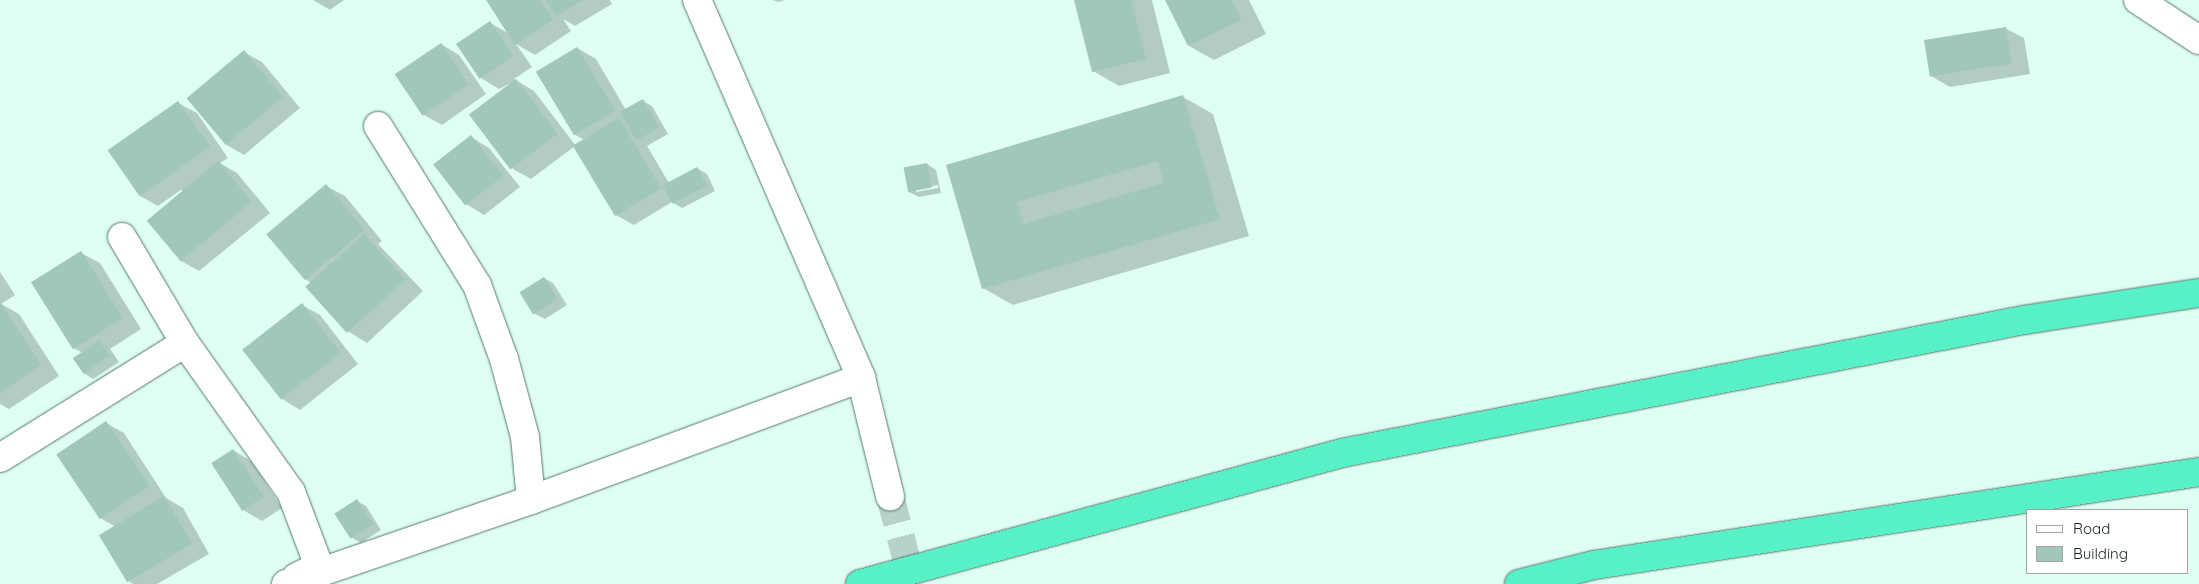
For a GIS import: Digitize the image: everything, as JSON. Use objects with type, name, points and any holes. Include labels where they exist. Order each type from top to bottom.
[{"type":"highway","points":[[860,584],[1342,453],[2024,320],[2199,293]]},
{"type":"highway","points":[[1519,584],[1594,565],[2199,472]]},
{"type":"street","points":[[697,0],[861,378],[890,496]]},
{"type":"street","points":[[2138,0],[2199,40]]},
{"type":"street","points":[[378,126],[477,285],[504,359],[525,436],[531,500]]},
{"type":"street","points":[[122,237],[185,343],[291,492],[319,566],[280,584]]},
{"type":"street","points":[[0,458],[185,343]]},
{"type":"street","points":[[286,584],[531,500],[861,378]]},
{"type":"building","points":[[486,0],[540,0],[553,20],[515,45]]},
{"type":"building","points":[[546,0],[583,0],[556,16]]},
{"type":"building","points":[[1074,0],[1131,0],[1146,59],[1092,72]]},
{"type":"building","points":[[1165,0],[1232,0],[1241,20],[1188,46]]},
{"type":"building","points":[[490,21],[513,56],[479,79],[456,44]]},
{"type":"building","points":[[2006,27],[2012,64],[1930,77],[1924,40]]},
{"type":"building","points":[[441,43],[469,84],[423,116],[395,74]]},
{"type":"building","points":[[577,47],[615,110],[574,135],[536,72]]},
{"type":"building","points":[[244,50],[283,97],[226,145],[187,98]]},
{"type":"building","points":[[516,79],[558,134],[510,170],[469,115]]},
{"type":"building","points":[[1183,95],[1220,219],[982,289],[946,165]],"holes":[[[1158,161],[1164,183],[1023,224],[1017,202]]]},
{"type":"building","points":[[643,99],[659,128],[636,140],[620,112]]},
{"type":"building","points":[[178,101],[210,147],[140,196],[108,150]]},
{"type":"building","points":[[619,118],[661,188],[615,216],[573,146]]},
{"type":"building","points":[[471,135],[503,176],[465,206],[433,165]]},
{"type":"building","points":[[218,161],[252,202],[181,261],[147,221]]},
{"type":"building","points":[[927,163],[932,188],[908,192],[903,168]]},
{"type":"building","points":[[697,167],[707,186],[672,204],[663,185]]},
{"type":"building","points":[[326,184],[365,230],[305,280],[266,234]]},
{"type":"building","points":[[364,234],[405,280],[347,333],[305,287]]},
{"type":"building","points":[[81,251],[123,318],[73,349],[31,282]]},
{"type":"building","points":[[544,277],[558,299],[533,314],[519,292]]},
{"type":"building","points":[[0,302],[41,365],[0,393]]},
{"type":"building","points":[[302,303],[341,353],[281,399],[242,350]]},
{"type":"building","points":[[99,340],[110,356],[84,374],[73,358]]},
{"type":"building","points":[[106,421],[150,486],[100,519],[56,455]]},
{"type":"building","points":[[233,449],[264,497],[242,511],[211,463]]},
{"type":"building","points":[[164,496],[192,543],[127,582],[99,535]]},
{"type":"building","points":[[357,499],[373,524],[351,539],[334,514]]},
{"type":"tunnel","points":[[890,496],[913,584]]}]
